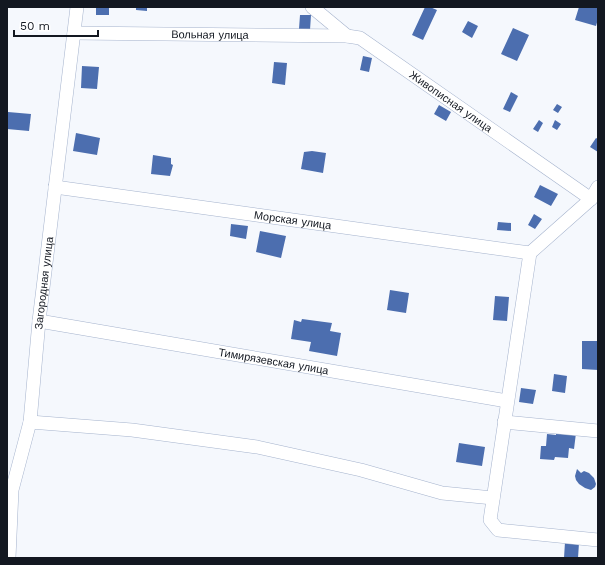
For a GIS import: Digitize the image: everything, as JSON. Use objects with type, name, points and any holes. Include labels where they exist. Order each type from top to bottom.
[{"type":"street","name":"Загородная улица","points":[[9,558],[12,490],[30,422],[39,321],[76,7]]},
{"type":"street","name":"Живописная улица","points":[[312,7],[347,36],[360,38],[591,199]]},
{"type":"street","name":"Вольная улица","points":[[74,33],[347,36]]},
{"type":"street","name":"Морская улица","points":[[55,187],[530,253]]},
{"type":"street","points":[[598,187],[591,199],[530,253],[490,520],[498,530],[598,540]]},
{"type":"street","name":"Тимирязевская улица","points":[[39,321],[507,401]]},
{"type":"street","points":[[30,422],[132,430],[257,447],[361,470],[442,493],[493,498]]},
{"type":"street","points":[[504,422],[598,431]]},
{"type":"building","points":[[96,7],[109,7],[109,15],[96,15]]},
{"type":"building","points":[[136,7],[147,7],[147,11],[136,10]]},
{"type":"building","points":[[425,7],[430,7],[437,10],[423,40],[412,35]]},
{"type":"building","points":[[579,7],[598,7],[598,19],[596,26],[575,20]]},
{"type":"building","points":[[300,15],[311,15],[310,30],[299,29]]},
{"type":"building","points":[[468,21],[478,26],[472,38],[462,32]]},
{"type":"building","points":[[513,28],[529,35],[517,61],[501,54]]},
{"type":"building","points":[[363,56],[372,58],[369,72],[360,70]]},
{"type":"building","points":[[274,62],[287,63],[285,85],[272,83]]},
{"type":"building","points":[[82,66],[99,67],[97,89],[81,88]]},
{"type":"building","points":[[511,92],[518,96],[510,112],[503,109]]},
{"type":"building","points":[[557,104],[562,107],[558,113],[553,110]]},
{"type":"building","points":[[439,105],[451,112],[446,121],[434,114]]},
{"type":"building","points":[[8,112],[31,114],[29,131],[7,129]]},
{"type":"building","points":[[539,120],[543,123],[538,132],[533,129]]},
{"type":"building","points":[[555,120],[561,124],[557,130],[552,127]]},
{"type":"building","points":[[76,133],[100,138],[97,155],[73,151]]},
{"type":"building","points":[[596,138],[598,139],[598,152],[590,147]]},
{"type":"building","points":[[312,151],[326,153],[323,173],[301,169],[304,152]]},
{"type":"building","points":[[153,155],[171,158],[171,164],[173,165],[170,176],[151,174]]},
{"type":"building","points":[[540,185],[558,194],[551,206],[534,197]]},
{"type":"building","points":[[534,214],[542,219],[535,229],[528,225]]},
{"type":"building","points":[[498,222],[511,223],[511,231],[497,230]]},
{"type":"building","points":[[231,224],[248,226],[246,239],[230,236]]},
{"type":"building","points":[[260,231],[286,236],[281,258],[256,252]]},
{"type":"building","points":[[390,290],[409,293],[406,313],[387,310]]},
{"type":"building","points":[[495,296],[509,297],[507,321],[493,320]]},
{"type":"building","points":[[302,319],[332,323],[330,331],[341,333],[337,356],[309,351],[311,342],[291,339],[294,320],[301,322]]},
{"type":"building","points":[[582,341],[598,341],[598,370],[582,369]]},
{"type":"building","points":[[554,374],[567,376],[565,393],[552,391]]},
{"type":"building","points":[[521,388],[536,390],[533,404],[519,402]]},
{"type":"building","points":[[556,431],[576,433],[574,449],[569,448],[568,458],[555,457],[554,460],[540,459],[541,446],[546,446],[547,434],[556,435]]},
{"type":"building","points":[[459,443],[485,447],[482,466],[456,462]]},
{"type":"building","points":[[577,469],[581,473],[584,471],[589,473],[594,478],[596,484],[595,487],[591,490],[579,484],[575,476]]},
{"type":"building","points":[[565,542],[579,543],[578,558],[564,558]]}]
